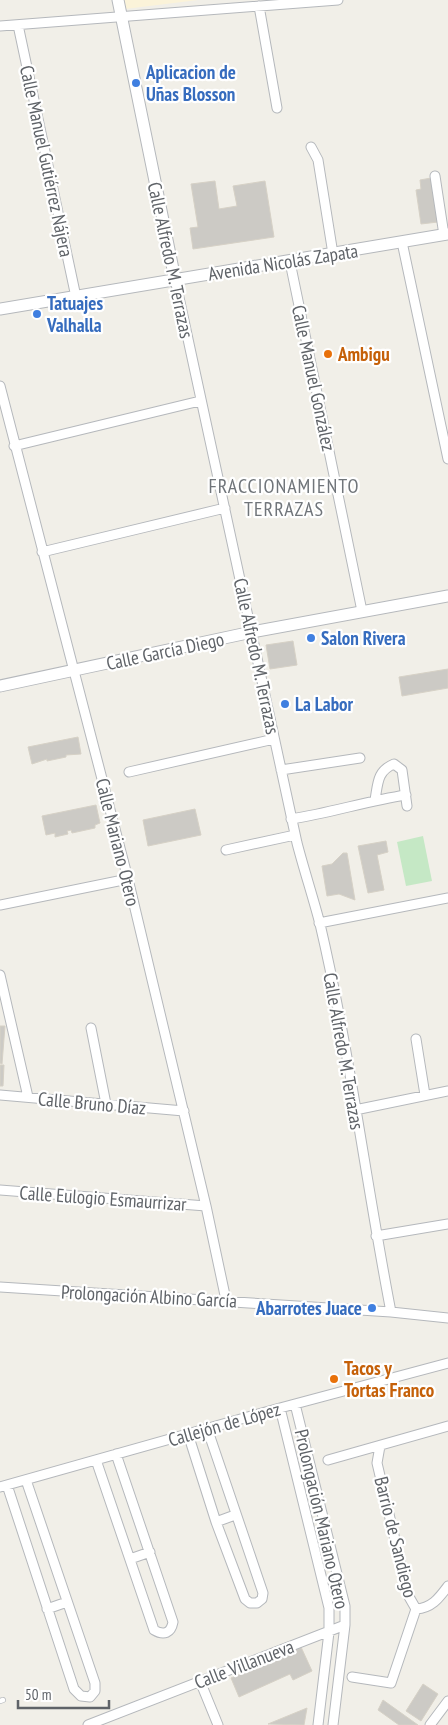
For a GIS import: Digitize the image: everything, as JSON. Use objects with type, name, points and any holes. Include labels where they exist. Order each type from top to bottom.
[{"type":"street","name":"Calle Alfredo M. Terrazas","points":[[118,0],[200,401],[252,632],[291,819],[320,923],[391,1312]]},
{"type":"street","points":[[0,26],[122,17],[225,4],[259,6],[338,0]]},
{"type":"street","points":[[259,6],[277,108]]},
{"type":"street","name":"Calle Manuel Gutiérrez Nájera","points":[[18,25],[76,297]]},
{"type":"street","points":[[311,147],[318,160],[333,254]]},
{"type":"street","points":[[435,176],[446,234]]},
{"type":"street","name":"Avenida Nicolás Zapata","points":[[0,309],[175,279],[290,262],[446,234]]},
{"type":"street","points":[[402,242],[448,459]]},
{"type":"street","name":"Calle Manuel González","points":[[290,262],[362,611]]},
{"type":"street","name":"Calle Mariano Otero","points":[[0,386],[14,446],[75,670],[128,879],[184,1111],[226,1300]]},
{"type":"street","points":[[14,446],[200,401]]},
{"type":"street","points":[[42,552],[225,508]]},
{"type":"street","name":"Calle García Diego","points":[[0,686],[252,632],[448,596]]},
{"type":"street","points":[[129,772],[274,739]]},
{"type":"street","points":[[281,770],[360,758]]},
{"type":"street","points":[[376,800],[379,775],[385,768],[394,764],[402,770],[407,806]]},
{"type":"street","points":[[291,819],[335,812],[376,800],[406,795]]},
{"type":"street","points":[[226,850],[295,835]]},
{"type":"street","points":[[0,906],[128,879]]},
{"type":"street","points":[[320,923],[448,898]]},
{"type":"street","points":[[0,975],[28,1097]]},
{"type":"street","points":[[92,1028],[106,1104]]},
{"type":"street","points":[[416,1039],[426,1095]]},
{"type":"street","points":[[355,1110],[448,1091]]},
{"type":"street","name":"Calle Bruno Díaz","points":[[0,1095],[184,1111]]},
{"type":"street","name":"Calle Eulogio Esmaurrizar","points":[[0,1190],[206,1206]]},
{"type":"street","points":[[376,1236],[448,1224]]},
{"type":"street","name":"Prolongación Albino García","points":[[0,1287],[226,1300],[448,1318]]},
{"type":"street","name":"Callejón de López","points":[[3,1486],[207,1428],[448,1363]]},
{"type":"street","name":"Prolongación Mariano Otero","points":[[295,1404],[345,1606],[345,1626],[332,1725]]},
{"type":"street","name":"Prolongación Mariano Otero","points":[[280,1408],[329,1608],[329,1632],[318,1725]]},
{"type":"street","points":[[328,1460],[380,1446],[402,1437],[448,1426]]},
{"type":"street","points":[[188,1434],[216,1522],[245,1599],[250,1603],[257,1603],[262,1599],[264,1593],[207,1428]]},
{"type":"street","name":"Barrio de Sandiego","points":[[352,1677],[392,1683],[416,1609],[408,1595],[377,1463],[380,1446]]},
{"type":"street","points":[[96,1460],[154,1630],[160,1634],[167,1633],[172,1628],[173,1622],[116,1454]]},
{"type":"street","points":[[3,1486],[74,1688],[80,1696],[90,1697],[95,1691],[95,1683],[26,1480]]},
{"type":"street","points":[[216,1522],[236,1516]]},
{"type":"street","points":[[130,1559],[150,1552]]},
{"type":"street","points":[[416,1609],[426,1608],[436,1602],[448,1586]]},
{"type":"street","points":[[47,1609],[67,1602]]},
{"type":"street","name":"Calle Villanueva","points":[[88,1725],[345,1626]]},
{"type":"street","points":[[200,1681],[218,1725]]},
{"type":"street","points":[[430,1725],[448,1701]]},
{"type":"green space","points":[[423,836],[432,881],[406,886],[397,842]]},
{"type":"sand","points":[[124,0],[198,0],[125,9]]},
{"type":"building","points":[[431,178],[438,222],[421,224],[416,190],[421,189],[420,180]]},
{"type":"building","points":[[215,181],[219,209],[237,206],[233,186],[265,181],[274,237],[193,249],[190,228],[198,227],[191,184]]},
{"type":"building","points":[[293,641],[297,665],[270,669],[266,645]]},
{"type":"building","points":[[448,669],[448,688],[402,696],[399,677]]},
{"type":"building","points":[[78,737],[81,754],[66,755],[66,757],[47,761],[47,759],[32,764],[28,747]]},
{"type":"building","points":[[96,805],[100,823],[95,825],[95,828],[72,833],[71,830],[67,831],[68,834],[55,837],[55,833],[46,835],[42,816]]},
{"type":"building","points":[[195,809],[201,835],[148,846],[143,820]]},
{"type":"building","points":[[386,841],[388,852],[377,855],[384,890],[368,893],[358,846]]},
{"type":"building","points":[[343,853],[347,853],[355,900],[339,894],[327,896],[322,866],[332,864]]},
{"type":"building","points":[[0,1026],[5,1026],[2,1064],[0,1063]]},
{"type":"building","points":[[0,1065],[4,1065],[3,1086],[0,1086]]},
{"type":"building","points":[[301,1647],[312,1671],[293,1680],[290,1674],[239,1697],[231,1678]]},
{"type":"building","points":[[423,1684],[438,1694],[421,1721],[406,1711]]},
{"type":"building","points":[[383,1700],[418,1725],[399,1725],[378,1710]]},
{"type":"building","points":[[307,1708],[304,1725],[268,1724]]},
{"type":"place","name":"Aplicacion de Uñas Blosson","points":[[136,83]]},
{"type":"place","name":"Tatuajes Valhalla","points":[[37,314]]},
{"type":"place","name":"Ambigu","points":[[328,354]]},
{"type":"place","name":"Salon Rivera","points":[[311,638]]},
{"type":"place","name":"La Labor","points":[[285,704]]},
{"type":"place","name":"Abarrotes Juace","points":[[372,1308]]},
{"type":"place","name":"Tacos y Tortas Franco","points":[[334,1379]]},
{"type":"district","name":"FRACCIONAMIENTO TERRAZAS","points":[[284,498]]}]
